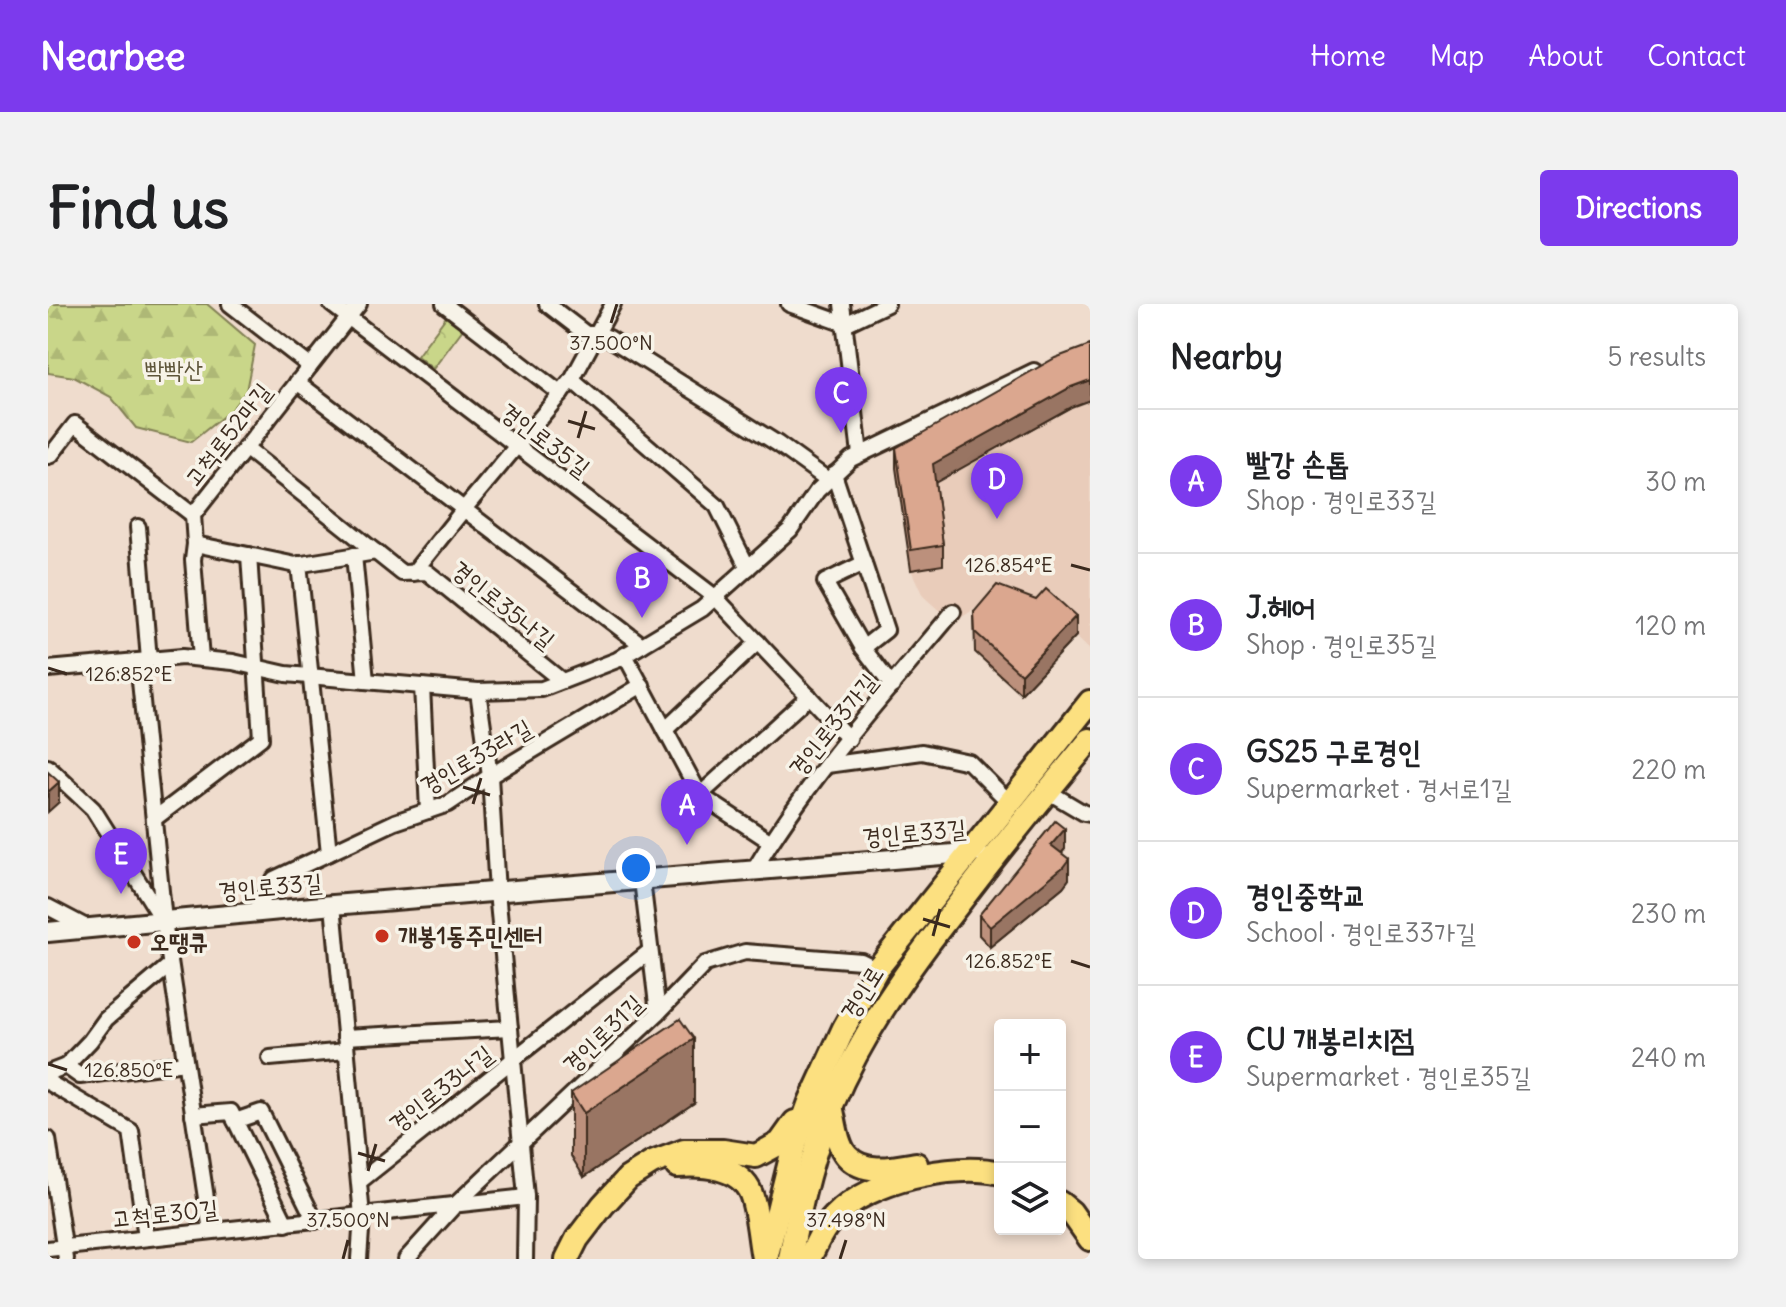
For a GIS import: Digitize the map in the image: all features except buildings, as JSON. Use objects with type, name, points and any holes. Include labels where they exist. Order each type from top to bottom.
[{"type":"main road","name":"경인로","points":[[790,1259],[821,1104],[844,1028],[877,969],[1090,702]]},
{"type":"main road","name":"경인로","points":[[764,1259],[793,1149],[821,1104],[912,963],[999,850],[1090,740]]},
{"type":"main road","points":[[567,1259],[577,1239],[603,1205],[628,1178],[640,1170],[684,1151],[723,1151],[756,1156],[780,1143],[821,1104],[846,1156],[862,1165],[883,1169],[952,1157],[994,1160]]},
{"type":"main road","points":[[581,1259],[610,1213],[634,1189],[677,1166],[697,1165],[718,1168],[735,1175],[750,1190],[764,1259]]},
{"type":"main road","points":[[809,1259],[819,1237],[836,1215],[864,1194],[901,1180],[951,1170],[994,1172]]},
{"type":"main road","points":[[1066,1193],[1090,1217]]},
{"type":"main road","points":[[1066,1208],[1090,1239]]},
{"type":"street","points":[[230,304],[310,366]]},
{"type":"street","name":"경인로35길","points":[[331,304],[715,597],[849,739]]},
{"type":"street","name":"고척로52마길","points":[[48,456],[75,424],[193,515],[359,304]]},
{"type":"street","points":[[444,304],[561,394]]},
{"type":"street","points":[[547,304],[586,334],[609,338],[831,477],[886,630],[863,648]]},
{"type":"street","name":"경인로35나길","points":[[413,573],[572,380],[613,304]]},
{"type":"street","points":[[789,304],[845,324],[887,304]]},
{"type":"street","points":[[842,304],[860,454]]},
{"type":"street","points":[[48,669],[182,657],[233,662],[286,674],[478,691],[542,689],[617,660],[702,609],[790,530],[817,491],[851,459],[1045,366]]},
{"type":"street","points":[[572,380],[717,506],[748,568]]},
{"type":"street","points":[[297,382],[642,645]]},
{"type":"street","name":"경인로35나길","points":[[245,448],[402,573],[427,572],[562,681]]},
{"type":"street","points":[[193,515],[193,560],[201,659]]},
{"type":"street","points":[[138,527],[143,660],[164,921],[211,1231]]},
{"type":"street","points":[[195,544],[299,564],[376,552]]},
{"type":"street","points":[[154,819],[261,738],[249,555]]},
{"type":"street","points":[[354,555],[366,681]]},
{"type":"street","points":[[864,563],[825,582],[863,648],[892,686]]},
{"type":"street","points":[[299,564],[329,853]]},
{"type":"street","name":"경인로33가길","points":[[754,870],[827,765],[953,612]]},
{"type":"street","points":[[665,730],[758,642]]},
{"type":"street","points":[[625,655],[700,795],[771,842]]},
{"type":"street","name":"경인로33라길","points":[[256,912],[274,879],[395,822],[448,804],[642,685]]},
{"type":"street","points":[[422,686],[428,811]]},
{"type":"street","points":[[478,691],[490,776],[497,892]]},
{"type":"street","points":[[700,795],[809,696]]},
{"type":"street","points":[[827,765],[922,752],[969,762],[1009,802]]},
{"type":"street","points":[[48,767],[93,809],[164,921]]},
{"type":"street","points":[[1047,791],[1090,814]]},
{"type":"street","name":"경인로33길","points":[[48,932],[333,905],[999,850]]},
{"type":"street","points":[[642,880],[658,1013]]},
{"type":"street","name":"경인로33나길","points":[[497,892],[526,1197]]},
{"type":"street","points":[[333,905],[362,1216],[359,1259]]},
{"type":"street","points":[[48,907],[89,928]]},
{"type":"street","name":"경인로33나길","points":[[359,1182],[650,951]]},
{"type":"street","name":"경인로31길","points":[[406,1259],[454,1206],[658,1013],[705,964],[745,952],[861,961],[877,969]]},
{"type":"street","points":[[48,1073],[66,1066],[106,1019],[170,965]]},
{"type":"street","name":"경인로33나길","points":[[270,1058],[346,1044],[510,1028]]},
{"type":"street","points":[[66,1066],[80,1076],[185,1063]]},
{"type":"street","points":[[48,1082],[131,1131],[146,1238]]},
{"type":"street","points":[[193,1115],[231,1112],[286,1224]]},
{"type":"street","points":[[235,1121],[261,1112],[315,1221]]},
{"type":"street","points":[[48,1139],[59,1252]]},
{"type":"street","points":[[525,1259],[526,1197]]},
{"type":"street","name":"고척로30길","points":[[59,1252],[146,1238],[526,1197]]},
{"type":"shaded area","points":[[1090,360],[1090,650],[1041,604],[999,593],[953,623],[923,596],[911,570],[896,468]]},
{"type":"green space","name":"빡빡산","points":[[48,304],[207,304],[255,345],[246,391],[231,410],[191,442],[136,428],[111,397],[74,377],[48,373]]},
{"type":"green space","points":[[446,317],[463,329],[433,369],[417,356]]},
{"type":"place","name":"GS25 구로경인","points":[[841,433]]},
{"type":"place","name":"경인중학교","points":[[997,519]]},
{"type":"place","name":"J.헤어","points":[[642,618]]},
{"type":"place","name":"빨강 손톱","points":[[687,845]]},
{"type":"place","name":"CU 개봉리치점","points":[[121,894]]},
{"type":"place","name":"개봉1동주민센터","points":[[382,936]]},
{"type":"place","name":"오땡큐","points":[[134,942]]}]
